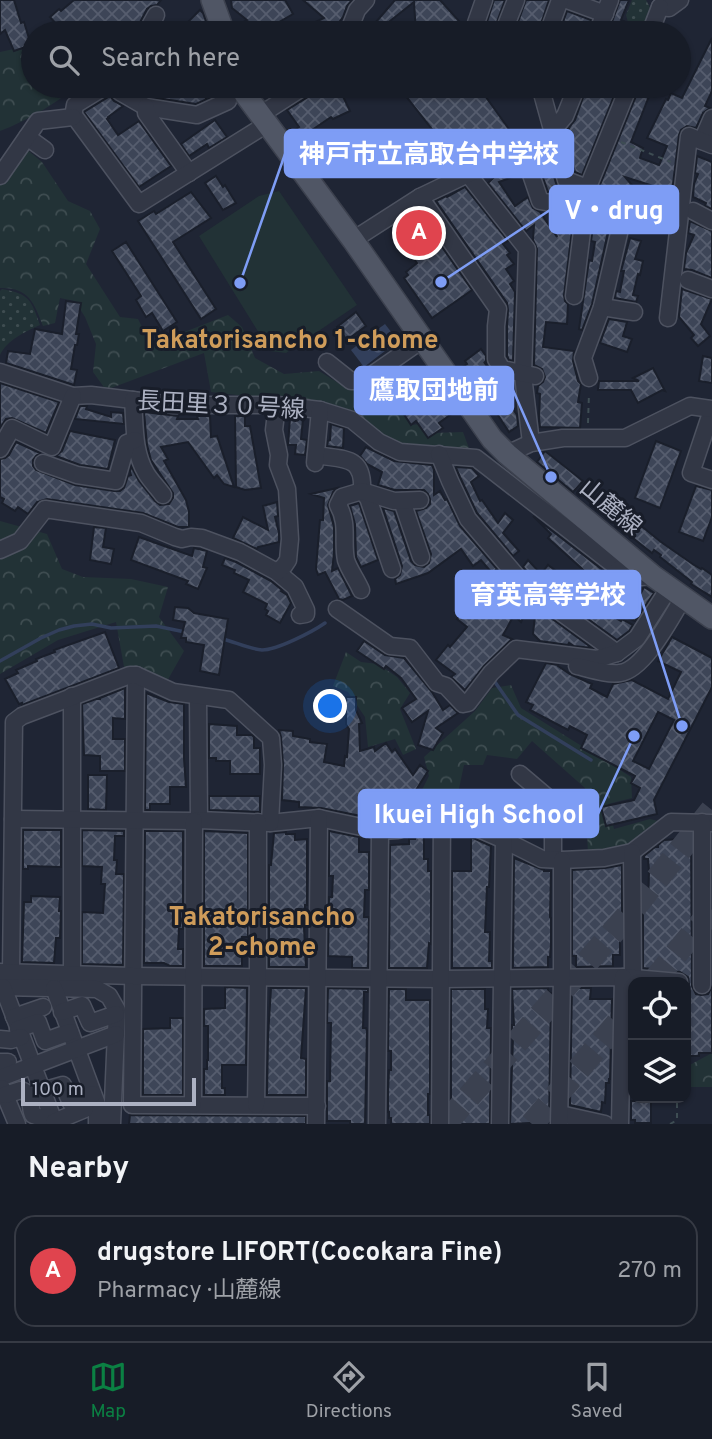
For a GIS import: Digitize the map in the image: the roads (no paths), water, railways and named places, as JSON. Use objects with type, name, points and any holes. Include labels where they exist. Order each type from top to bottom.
[{"type":"main road","points":[[212,0],[220,21]]},
{"type":"main road","name":"山麓線","points":[[248,98],[353,240],[492,439],[674,597],[712,618]]},
{"type":"street","points":[[353,21],[357,10],[366,0]]},
{"type":"street","points":[[477,21],[484,0]]},
{"type":"street","points":[[508,21],[516,0]]},
{"type":"street","points":[[552,21],[560,0]]},
{"type":"street","points":[[567,0],[607,7]]},
{"type":"street","points":[[653,21],[657,3],[669,8],[680,0]]},
{"type":"street","points":[[153,21],[156,15]]},
{"type":"street","points":[[72,117],[75,105],[92,98]]},
{"type":"street","points":[[130,98],[146,107],[197,115],[226,98]]},
{"type":"street","points":[[0,176],[38,121],[75,117],[139,204],[189,173],[291,98]]},
{"type":"street","points":[[544,98],[566,180],[623,216],[649,218]]},
{"type":"street","points":[[553,130],[565,116],[572,98]]},
{"type":"street","points":[[574,296],[586,195],[624,98]]},
{"type":"street","points":[[146,107],[146,113],[189,173]]},
{"type":"street","points":[[668,318],[689,136],[707,143],[712,118]]},
{"type":"street","points":[[27,137],[45,150]]},
{"type":"street","points":[[353,240],[420,197],[523,151],[540,201],[567,206],[586,195]]},
{"type":"street","points":[[468,174],[527,249],[531,443]]},
{"type":"street","points":[[420,197],[498,309],[496,359],[502,369],[529,375]]},
{"type":"street","points":[[693,211],[712,221]]},
{"type":"street","points":[[589,384],[583,358],[601,307],[623,216]]},
{"type":"street","points":[[688,280],[712,289]]},
{"type":"street","points":[[601,307],[634,312]]},
{"type":"street","points":[[327,362],[351,381],[363,381],[422,340]]},
{"type":"street","name":"長田里３０号線","points":[[0,372],[74,396],[90,395],[174,405],[277,405],[320,410],[352,419],[379,442],[400,452],[475,458],[619,569]]},
{"type":"street","points":[[0,449],[12,428],[52,447],[74,396]]},
{"type":"street","points":[[133,400],[135,440],[146,473],[163,495]]},
{"type":"street","points":[[277,405],[274,430],[279,455],[278,465],[287,489],[290,539],[288,560],[277,572]]},
{"type":"street","points":[[507,454],[531,443],[563,438],[625,438],[690,406],[712,410],[691,473],[712,480]]},
{"type":"street","points":[[320,410],[315,459],[351,461],[359,466],[363,477],[362,491],[368,498],[392,569]]},
{"type":"street","points":[[43,463],[77,475],[116,481],[127,443],[135,440]]},
{"type":"street","points":[[439,454],[468,519],[526,587],[580,616],[617,653]]},
{"type":"street","points":[[361,590],[346,560],[345,527],[338,505],[342,497],[362,491],[394,501],[420,500]]},
{"type":"street","points":[[402,501],[421,557]]},
{"type":"street","points":[[0,550],[20,541],[45,509],[142,523],[182,539],[202,538],[240,552],[277,572],[295,587],[306,610],[306,614],[300,615]]},
{"type":"street","points":[[607,584],[619,569],[641,577],[653,576]]},
{"type":"street","points":[[337,609],[390,646],[410,648],[463,704],[468,703],[516,649],[597,659],[617,653],[637,638],[674,597]]},
{"type":"street","points":[[542,659],[607,672],[621,673],[633,668],[645,657],[674,597]]},
{"type":"street","points":[[53,1121],[18,1027],[4,979],[13,819],[14,722],[22,716],[130,675],[173,692],[229,700],[271,738],[273,765],[264,822],[256,1105]]},
{"type":"street","points":[[136,676],[132,1105],[317,1106]]},
{"type":"street","points":[[72,696],[72,974]]},
{"type":"street","points":[[193,1105],[198,696]]},
{"type":"street","points":[[520,774],[553,802],[562,978],[560,1119],[606,1124]]},
{"type":"street","points":[[13,819],[264,822],[319,818],[380,831],[398,830],[442,817],[467,824],[542,859],[557,860],[604,858],[632,852],[671,822],[707,823],[700,984]]},
{"type":"street","points":[[440,1124],[442,817]]},
{"type":"street","points":[[316,1124],[319,818]]},
{"type":"street","points":[[377,1124],[380,831]]},
{"type":"street","points":[[500,1124],[504,840]]},
{"type":"street","points":[[620,1124],[632,852]]},
{"type":"street","points":[[4,979],[72,974],[440,979],[628,977]]},
{"type":"street","points":[[4,979],[54,988],[97,989],[109,996],[117,1010],[112,1124]]},
{"type":"street","points":[[54,988],[97,1104],[97,1124]]},
{"type":"street","points":[[62,1012],[82,1005],[90,1023],[116,1014]]},
{"type":"street","points":[[0,1039],[11,1040],[35,1006]]},
{"type":"street","points":[[18,1027],[38,1023],[45,1041],[70,1032]]},
{"type":"street","points":[[2,1085],[32,1066],[116,1034]]},
{"type":"street","points":[[2,1085],[26,1091],[31,1098],[33,1115],[53,1121],[79,1115]]},
{"type":"street","points":[[2,1085],[17,1124]]},
{"type":"street","points":[[42,1091],[63,1085],[71,1102],[93,1094]]},
{"type":"water","points":[[385,324],[398,341],[364,367],[351,350]]},
{"type":"waterway","points":[[223,639],[262,650],[294,640],[325,623]]},
{"type":"waterway","points":[[0,661],[41,638],[74,626],[156,626],[185,632]]},
{"type":"waterway","points":[[490,683],[495,682],[518,715],[591,760]]},
{"type":"tunnel","points":[[445,1124],[630,913],[712,810]]},
{"type":"tunnel","points":[[657,977],[712,910]]},
{"type":"tunnel","points":[[532,1124],[628,1011]]},
{"type":"place","name":"drugstore LIFORT(Cocokara Fine)","points":[[419,233]]},
{"type":"place","name":"V・drug","points":[[441,282]]},
{"type":"place","name":"神戸市立高取台中学校","points":[[240,283]]},
{"type":"place","name":"鷹取団地前","points":[[551,477]]},
{"type":"place","name":"育英高等学校","points":[[682,726]]},
{"type":"place","name":"Ikuei High School","points":[[634,736]]},
{"type":"district","name":"Takatorisancho 1-chome","points":[[290,339]]},
{"type":"district","name":"Takatorisancho 2-chome","points":[[262,931]]}]
